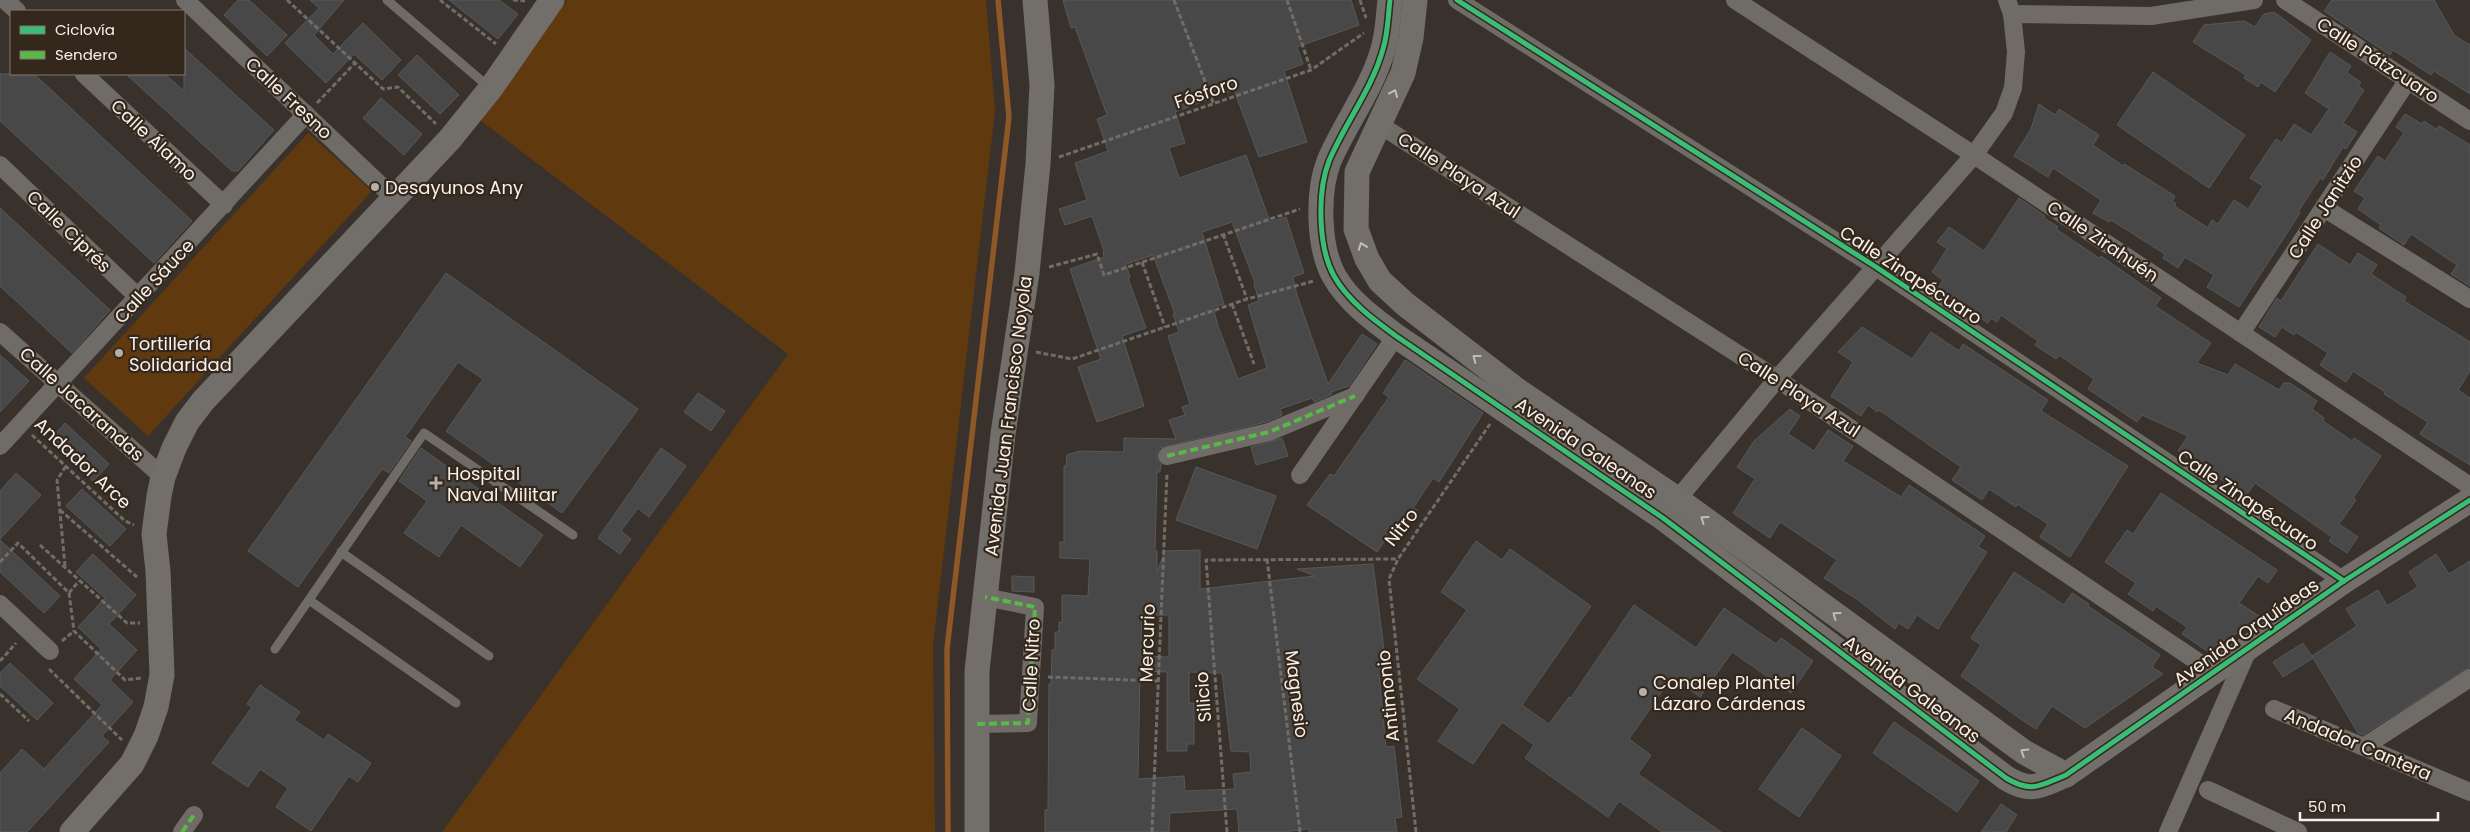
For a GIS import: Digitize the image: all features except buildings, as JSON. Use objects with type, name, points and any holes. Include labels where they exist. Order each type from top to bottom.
[{"type":"street","points":[[5,0],[16,10]]},
{"type":"street","name":"Calle Fresno","points":[[185,0],[393,197]]},
{"type":"street","points":[[72,832],[119,780],[137,755],[156,707],[162,675],[158,571],[154,534],[163,477],[187,422],[203,401],[393,197],[450,139],[490,88],[552,0]]},
{"type":"street","name":"Avenida Juan Francisco Noyola","points":[[978,832],[977,671],[1014,348],[1027,274],[1038,164],[1042,85],[1035,0]]},
{"type":"street","name":"Avenida Galeanas","points":[[1390,0],[1383,49],[1370,84],[1328,163],[1320,203],[1322,235],[1334,275],[1351,298],[1374,320],[1396,336],[1508,397],[2024,752],[2066,775]]},
{"type":"street","name":"Avenida Galeanas","points":[[1415,0],[1411,38],[1403,73],[1357,172],[1356,229],[1367,259],[1380,281],[1508,397]]},
{"type":"street","name":"Calle Zinapécuaro","points":[[1457,0],[1876,267],[2344,581]]},
{"type":"street","name":"Calle Zirahuén","points":[[1735,0],[1974,156],[2470,486]]},
{"type":"street","points":[[1670,509],[1777,379],[1974,156],[2004,113],[2012,88],[2016,52],[2010,7],[2151,16],[2254,0]]},
{"type":"street","name":"Calle Pátzcuaro","points":[[2285,0],[2470,121]]},
{"type":"street","name":"Calle Álamo","points":[[85,75],[224,206]]},
{"type":"street","name":"Calle Janitzio","points":[[2241,333],[2408,80]]},
{"type":"street","name":"Calle Sáuce","points":[[0,446],[224,206],[306,114]]},
{"type":"street","name":"Calle Playa Azul","points":[[1380,125],[1777,379],[2213,672]]},
{"type":"street","name":"Calle Ciprés","points":[[0,165],[138,297]]},
{"type":"street","points":[[2324,208],[2470,299]]},
{"type":"street","name":"Calle Jacarandas","points":[[0,332],[59,382],[163,477]]},
{"type":"street","points":[[1300,475],[1396,336]]},
{"type":"street","points":[[1168,456],[1269,432],[1355,396]]},
{"type":"street","name":"Avenida Orquídeas","points":[[2066,775],[2213,672],[2248,650],[2344,581],[2470,500]]},
{"type":"street","name":"Calle Nitro","points":[[977,724],[1028,723],[1035,607],[985,597]]},
{"type":"street","points":[[0,604],[28,630],[49,659]]},
{"type":"street","points":[[2168,832],[2248,650]]},
{"type":"street","points":[[2365,746],[2470,678]]},
{"type":"street","name":"Andador Cantera","points":[[2274,709],[2470,792]]},
{"type":"street","points":[[2208,790],[2298,832]]},
{"type":"street","points":[[182,832],[194,815]]},
{"type":"lane","points":[[387,0],[490,88]]},
{"type":"lane","points":[[275,649],[424,433],[573,535]]},
{"type":"lane","points":[[341,552],[488,656]]},
{"type":"lane","points":[[309,600],[456,704]]},
{"type":"path","points":[[286,0],[383,89],[398,86],[450,139]]},
{"type":"path","points":[[440,0],[512,57]]},
{"type":"path","points":[[1174,0],[1214,104]]},
{"type":"path","points":[[1287,0],[1311,70]]},
{"type":"path","points":[[1360,0],[1367,22]]},
{"type":"path","points":[[306,114],[354,64]]},
{"type":"path","points":[[1027,274],[1098,254],[1104,275],[1320,203]]},
{"type":"path","points":[[1223,234],[1247,299]]},
{"type":"path","points":[[1142,262],[1165,327]]},
{"type":"path","points":[[1014,348],[1072,358],[1247,299],[1334,275]]},
{"type":"path","points":[[1232,304],[1254,364]]},
{"type":"path","points":[[65,566],[57,480],[66,466]]},
{"type":"path","points":[[60,510],[138,578],[158,571]]},
{"type":"path","points":[[0,562],[18,543],[69,593],[74,631],[125,680],[162,675]]},
{"type":"path","points":[[40,545],[127,623],[161,624]]},
{"type":"path","points":[[69,593],[80,581]]},
{"type":"path","points":[[0,661],[28,630]]},
{"type":"path","points":[[49,659],[137,755]]},
{"type":"path","points":[[1030,676],[1159,681]]},
{"type":"path","points":[[0,694],[29,722]]},
{"type":"shaded area","points":[[567,0],[986,0],[995,111],[933,645],[935,832],[442,832],[788,354],[480,120]]},
{"type":"shaded area","points":[[308,133],[372,191],[148,436],[84,378]]},
{"type":"waterway","points":[[948,832],[947,649],[1009,117],[998,0]]},
{"type":"marked path","points":[[1167,456],[1269,432],[1355,396]]},
{"type":"marked path","points":[[977,724],[1028,723],[1035,607],[985,597]]},
{"type":"marked path","points":[[182,832],[194,815]]},
{"type":"cycle path","points":[[1390,0],[1386,37],[1378,64],[1335,147],[1322,188],[1321,219],[1325,250],[1334,276],[1346,294],[1370,317],[1396,336],[1663,518],[2015,783],[2030,787],[2043,785],[2066,775],[2344,581],[2470,500]]},
{"type":"cycle path","points":[[1457,0],[1876,267],[2344,581]]},
{"type":"place","name":"Desayunos Any","points":[[375,187]]},
{"type":"place","name":"Tortillería Solidaridad","points":[[119,353]]},
{"type":"place","name":"Hospital Naval Militar","points":[[436,483]]},
{"type":"place","name":"Conalep Plantel Lázaro Cárdenas","points":[[1643,692]]}]
